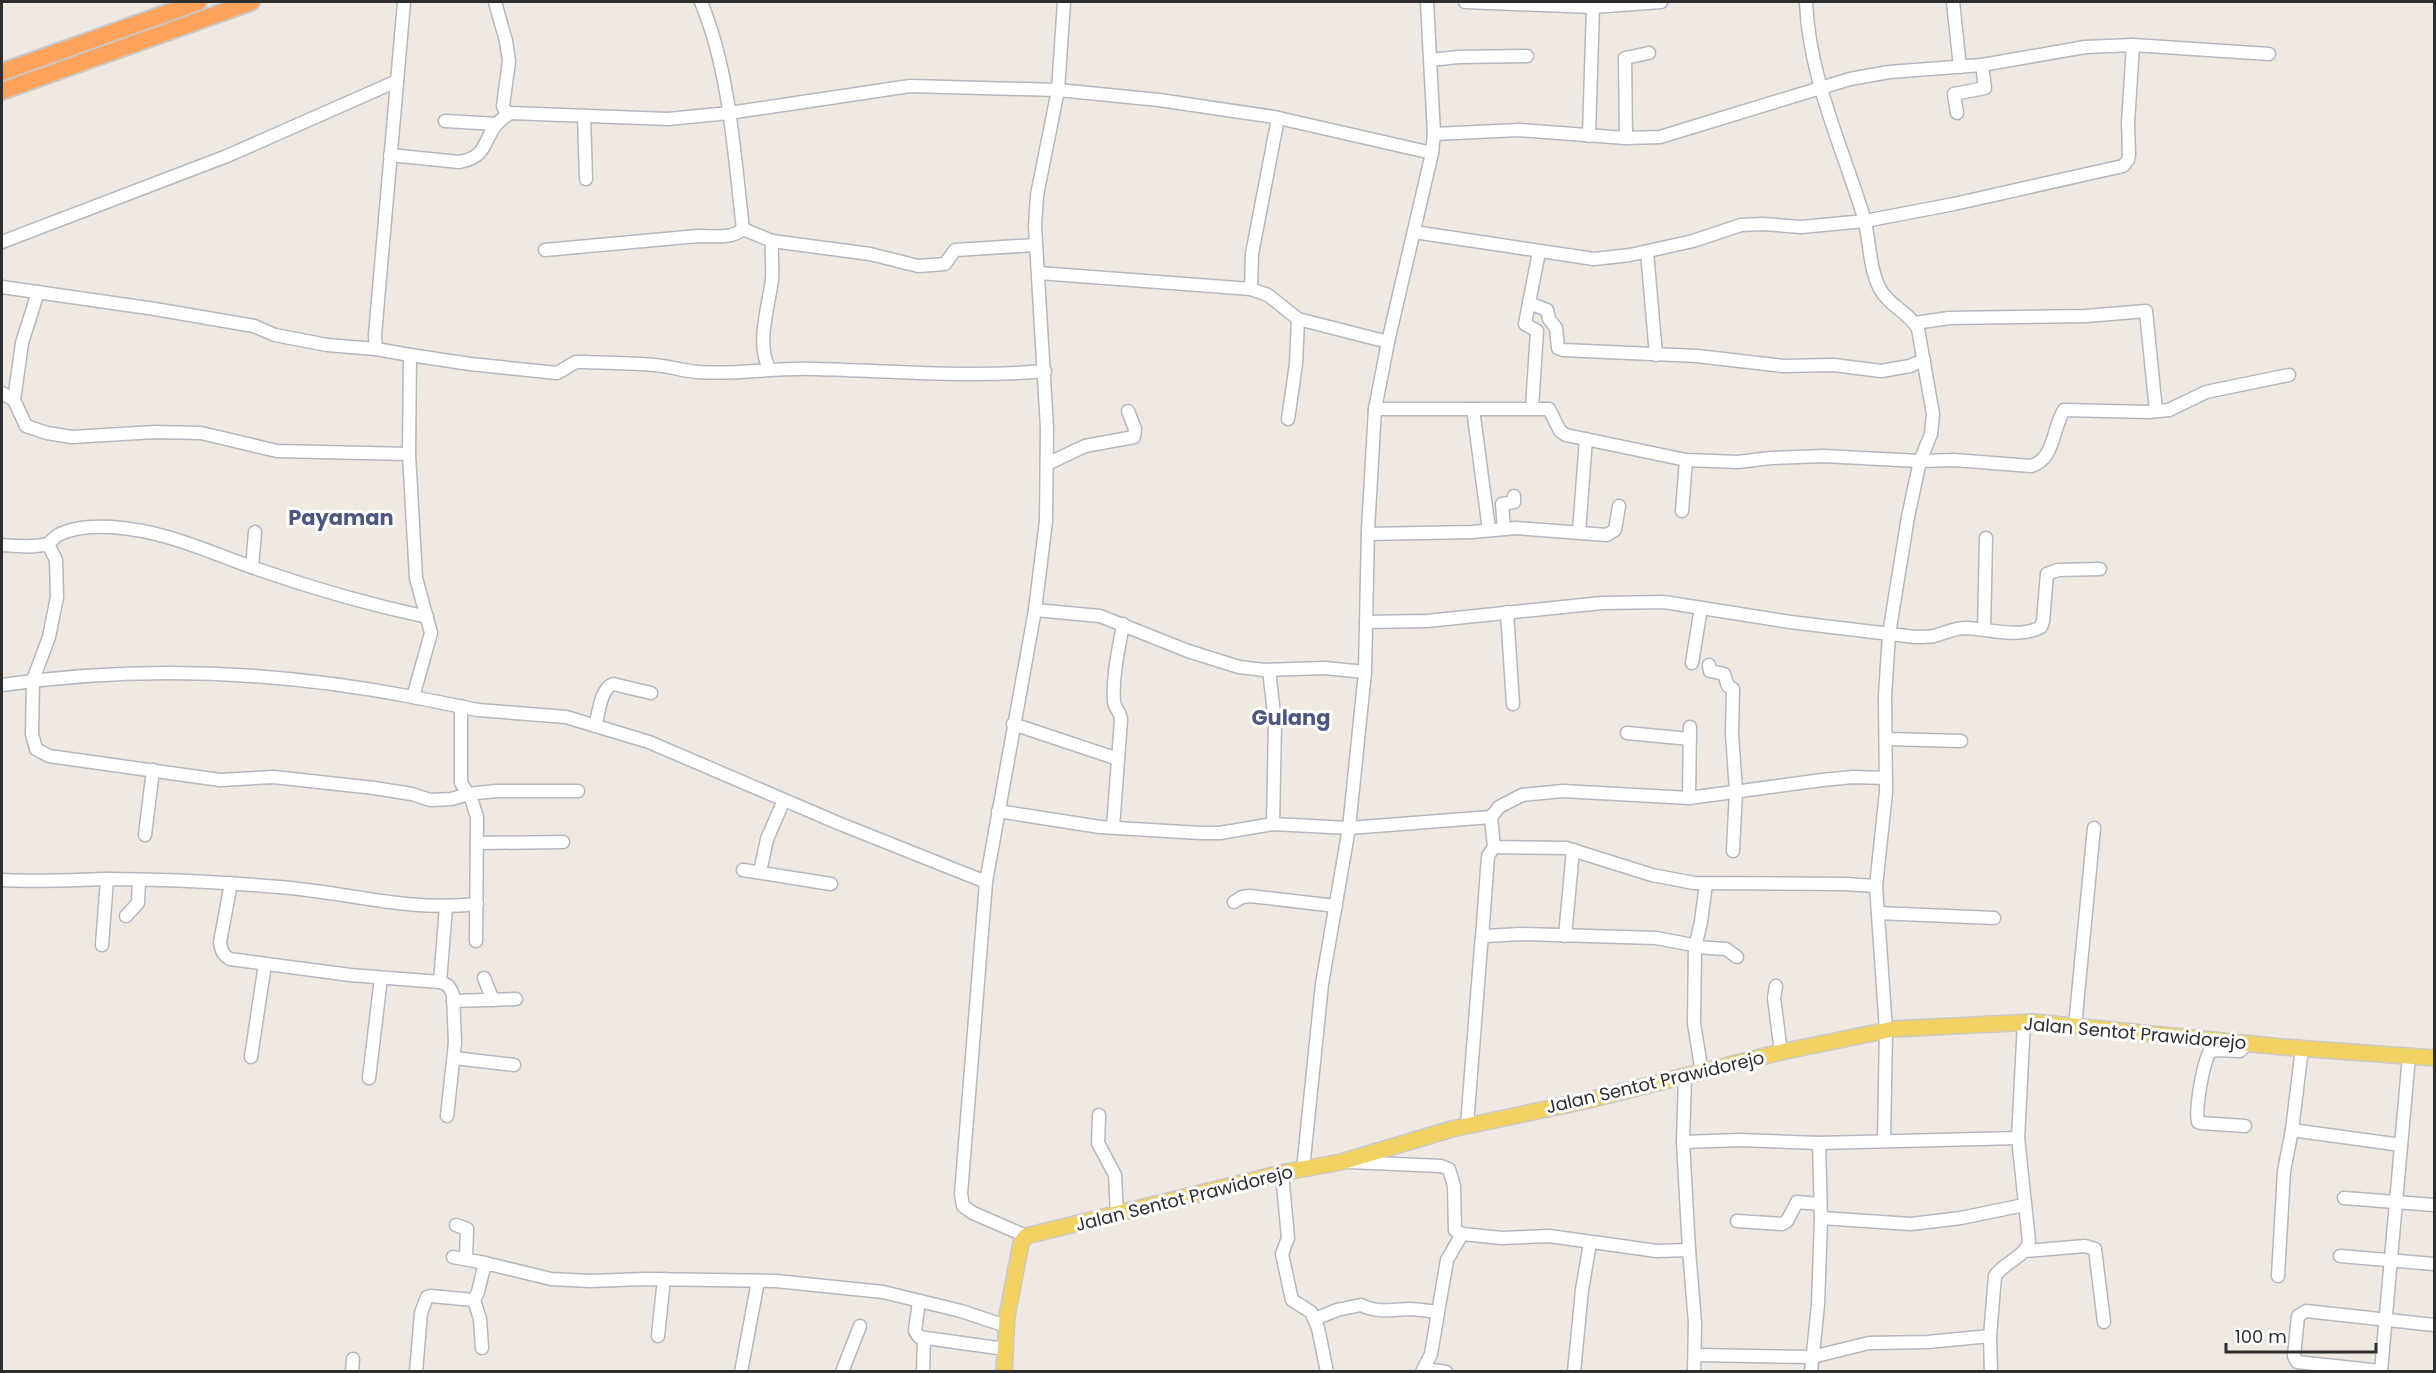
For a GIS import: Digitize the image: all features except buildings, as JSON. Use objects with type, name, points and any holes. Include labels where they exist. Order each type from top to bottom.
[{"type":"highway","points":[[20,85],[7,70],[198,2]]},
{"type":"highway","points":[[2,92],[251,2]]},
{"type":"main road","name":"Jalan Sentot Prawidorejo","points":[[1026,1236],[1282,1173],[1341,1162],[1467,1125],[1886,1030],[2024,1022],[2434,1058]]},
{"type":"main road","points":[[1004,1371],[1006,1326],[1021,1243],[1026,1236]]},
{"type":"street","points":[[376,349],[375,335],[404,2]]},
{"type":"street","points":[[495,2],[509,61],[503,106],[505,111],[510,113],[668,119],[729,113],[910,86],[1058,90],[1159,100],[1278,118],[1432,153]]},
{"type":"street","points":[[701,2],[713,31],[729,113],[743,229]]},
{"type":"street","points":[[1026,1236],[973,1213],[963,1206],[961,1194],[986,882],[1035,610],[1046,521],[1045,371],[1036,245],[1037,195],[1058,90],[1064,2]]},
{"type":"street","points":[[1303,1169],[1322,984],[1349,828],[1365,672],[1368,534],[1375,409],[1388,342],[1432,153],[1434,134],[1427,2]]},
{"type":"street","points":[[1465,2],[1593,7],[1661,2]]},
{"type":"street","points":[[1806,2],[1807,24],[1820,89],[1864,221],[1876,280],[1881,291],[1895,307],[1915,323],[1933,414],[1931,434],[1920,461],[1908,517],[1889,634],[1885,696],[1886,778],[1876,886],[1886,1030],[1884,1140]]},
{"type":"street","points":[[1953,2],[1960,67]]},
{"type":"street","points":[[1589,136],[1593,7]]},
{"type":"street","points":[[1434,134],[1519,130],[1626,138],[1660,137],[1850,79],[1889,72],[1982,65],[2085,47],[2133,45],[2269,54]]},
{"type":"street","points":[[1414,232],[1594,259],[1647,252],[1693,242],[1741,225],[1801,227],[1864,221],[1954,204],[2123,166],[2129,154],[2128,123],[2133,45]]},
{"type":"street","points":[[1626,138],[1625,58],[1649,53]]},
{"type":"street","points":[[1431,60],[1458,57],[1527,56]]},
{"type":"street","points":[[1957,113],[1954,94],[1985,88],[1982,65]]},
{"type":"street","points":[[2,242],[227,156],[397,81]]},
{"type":"street","points":[[390,155],[459,162],[467,160],[483,151],[496,124],[510,113]]},
{"type":"street","points":[[584,116],[586,179]]},
{"type":"street","points":[[1251,289],[1252,254],[1278,118]]},
{"type":"street","points":[[445,121],[496,124]]},
{"type":"street","points":[[743,229],[772,241],[870,254],[903,264],[933,267],[945,264],[955,250],[1036,245]]},
{"type":"street","points":[[545,250],[698,236],[723,236],[738,234],[743,229]]},
{"type":"street","points":[[770,370],[764,361],[763,343],[771,281],[772,241]]},
{"type":"street","points":[[1532,408],[1537,331],[1525,324],[1539,252]]},
{"type":"street","points":[[1647,252],[1656,355]]},
{"type":"street","points":[[1039,273],[1251,289],[1268,295],[1298,319],[1388,342]]},
{"type":"street","points":[[2,287],[254,326],[275,335],[327,345],[376,349],[470,364],[557,373],[576,362],[656,365],[674,370],[737,373],[801,368],[992,375],[1045,371]]},
{"type":"street","points":[[38,292],[22,343],[14,400],[26,426],[47,433],[72,436],[155,432],[201,433],[277,451],[409,454]]},
{"type":"street","points":[[1529,303],[1548,310],[1549,319],[1556,328],[1558,348],[1697,356],[1783,366],[1834,365],[1881,370],[1910,366],[1924,360]]},
{"type":"street","points":[[1915,323],[1968,317],[2086,316],[2146,311],[2156,411]]},
{"type":"street","points":[[1288,419],[1296,364],[1298,319]]},
{"type":"street","points":[[410,355],[409,454],[416,578],[431,633],[413,697]]},
{"type":"street","points":[[1375,409],[1550,409],[1560,431],[1566,435],[1686,460],[1738,462],[1823,456],[1920,461],[1954,460],[2031,466],[2042,462],[2047,456],[2064,410],[2169,410],[2206,392],[2289,375]]},
{"type":"street","points":[[2,393],[14,400]]},
{"type":"street","points":[[1473,408],[1489,530]]},
{"type":"street","points":[[1047,464],[1085,446],[1134,438],[1135,429],[1128,411]]},
{"type":"street","points":[[1579,532],[1586,439]]},
{"type":"street","points":[[1682,511],[1686,460]]},
{"type":"street","points":[[1504,529],[1502,504],[1514,502],[1514,496]]},
{"type":"street","points":[[1368,534],[1504,529],[1613,533],[1619,506]]},
{"type":"street","points":[[2,545],[48,544],[58,536],[84,528],[110,527],[154,533],[187,541],[252,567],[377,606],[427,617]]},
{"type":"street","points":[[252,567],[255,532]]},
{"type":"street","points":[[1984,630],[1986,538]]},
{"type":"street","points":[[48,544],[56,560],[57,597],[50,637],[33,681],[32,734],[36,749],[49,756],[220,780],[274,777],[315,781],[412,794],[430,800],[452,799],[468,794],[496,791],[579,791]]},
{"type":"street","points":[[1366,622],[1427,621],[1612,603],[1665,602],[1790,622],[1889,634],[1932,637],[1952,629],[2032,632],[2041,627],[2043,621],[2047,574],[2058,570],[2100,569]]},
{"type":"street","points":[[1692,663],[1701,608]]},
{"type":"street","points":[[1035,610],[1084,614],[1123,624],[1217,661],[1239,667],[1269,670],[1325,668],[1365,672]]},
{"type":"street","points":[[1508,612],[1513,704]]},
{"type":"street","points":[[1113,827],[1121,720],[1121,714],[1114,702],[1117,660],[1123,624]]},
{"type":"street","points":[[1709,665],[1711,672],[1724,675],[1728,686],[1733,688],[1732,734],[1736,791],[1733,851]]},
{"type":"street","points":[[1269,670],[1275,722],[1273,824]]},
{"type":"street","points":[[2,685],[102,675],[202,674],[290,679],[366,688],[460,706],[566,717],[649,742],[986,882]]},
{"type":"street","points":[[596,726],[605,692],[609,686],[613,684],[651,693]]},
{"type":"street","points":[[460,706],[461,783],[477,817],[476,942]]},
{"type":"street","points":[[1013,724],[1118,759]]},
{"type":"street","points":[[1627,733],[1690,733],[1689,798]]},
{"type":"street","points":[[1887,739],[1961,741]]},
{"type":"street","points":[[145,835],[153,770]]},
{"type":"street","points":[[1467,1125],[1488,856],[1494,847],[1491,816],[1498,807],[1522,795],[1563,791],[1689,798],[1853,777],[1886,778]]},
{"type":"street","points":[[760,872],[767,839],[784,800]]},
{"type":"street","points":[[998,812],[1070,823],[1200,833],[1220,833],[1273,824],[1349,828],[1491,816]]},
{"type":"street","points":[[2075,1026],[2094,828]]},
{"type":"street","points":[[477,843],[563,842]]},
{"type":"street","points":[[1494,847],[1573,850],[1652,875],[1706,884],[1876,886]]},
{"type":"street","points":[[1564,936],[1573,850]]},
{"type":"street","points":[[743,870],[831,884]]},
{"type":"street","points":[[2,880],[107,879],[231,883],[282,887],[402,905],[446,907],[477,904]]},
{"type":"street","points":[[102,945],[107,879]]},
{"type":"street","points":[[126,916],[138,903],[139,880]]},
{"type":"street","points":[[231,883],[221,950],[230,959],[381,978],[440,982],[451,988],[454,1058],[447,1116]]},
{"type":"street","points":[[1702,1073],[1694,1023],[1695,947],[1706,884]]},
{"type":"street","points":[[1234,902],[1242,897],[1250,896],[1335,906]]},
{"type":"street","points":[[440,982],[446,907]]},
{"type":"street","points":[[1878,913],[1994,918]]},
{"type":"street","points":[[1482,938],[1491,934],[1656,938],[1685,942],[1695,947],[1726,949],[1737,957]]},
{"type":"street","points":[[251,1058],[265,964]]},
{"type":"street","points":[[369,1078],[381,978]]},
{"type":"street","points":[[484,978],[493,1000]]},
{"type":"street","points":[[1776,986],[1774,998],[1781,1052]]},
{"type":"street","points":[[453,1001],[516,999]]},
{"type":"street","points":[[2024,1022],[2018,1138],[2029,1241],[2025,1251]]},
{"type":"street","points":[[2245,1126],[2201,1123],[2198,1122],[2196,1113],[2209,1053],[2214,1050],[2240,1051],[2248,1043]]},
{"type":"street","points":[[2278,1276],[2284,1171],[2292,1130],[2302,1048]]},
{"type":"street","points":[[2381,1371],[2409,1056]]},
{"type":"street","points":[[454,1058],[514,1065]]},
{"type":"street","points":[[1685,1077],[1683,1142],[1695,1323],[1694,1371]]},
{"type":"street","points":[[1099,1115],[1098,1143],[1115,1175],[1117,1214]]},
{"type":"street","points":[[2292,1130],[2401,1144]]},
{"type":"street","points":[[1683,1142],[1740,1140],[1820,1143],[2018,1138]]},
{"type":"street","points":[[1811,1371],[1818,1305],[1821,1218],[1820,1143]]},
{"type":"street","points":[[1341,1162],[1441,1166],[1449,1169],[1454,1186],[1455,1230],[1462,1234],[1502,1238],[1548,1236],[1657,1251],[1689,1250]]},
{"type":"street","points":[[1282,1173],[1288,1238],[1282,1254],[1292,1300],[1306,1307],[1315,1319],[1327,1371]]},
{"type":"street","points":[[2344,1198],[2434,1204]]},
{"type":"street","points":[[1737,1221],[1782,1224],[1787,1221],[1796,1203],[1820,1203]]},
{"type":"street","points":[[1821,1218],[1911,1224],[1961,1218],[2025,1205]]},
{"type":"street","points":[[456,1225],[467,1229],[466,1259]]},
{"type":"street","points":[[1446,1371],[1423,1370],[1431,1354],[1447,1260],[1462,1234]]},
{"type":"street","points":[[1574,1371],[1582,1290],[1590,1243]]},
{"type":"street","points":[[1991,1371],[1990,1336],[1995,1276],[2000,1268],[2025,1251],[2085,1246],[2095,1249],[2104,1322]]},
{"type":"street","points":[[2340,1256],[2434,1264]]},
{"type":"street","points":[[453,1257],[551,1279],[758,1281],[883,1292],[1006,1326]]},
{"type":"street","points":[[482,1348],[480,1318],[474,1300],[485,1263]]},
{"type":"street","points":[[658,1336],[664,1279]]},
{"type":"street","points":[[741,1371],[758,1281]]},
{"type":"street","points":[[416,1371],[421,1313],[427,1297],[474,1300]]},
{"type":"street","points":[[919,1301],[915,1331],[919,1337],[1005,1350]]},
{"type":"street","points":[[1315,1319],[1337,1310],[1361,1305],[1370,1309],[1400,1312],[1407,1309],[1438,1312]]},
{"type":"street","points":[[2387,1371],[2297,1362],[2294,1356],[2298,1316],[2306,1311],[2386,1321],[2434,1324]]},
{"type":"street","points":[[842,1371],[860,1326]]},
{"type":"street","points":[[1695,1355],[1812,1357],[1869,1343],[1928,1342],[1990,1336]]},
{"type":"street","points":[[923,1371],[924,1338]]},
{"type":"district","name":"Payaman","points":[[341,517]]},
{"type":"district","name":"Gulang","points":[[1291,717]]}]
